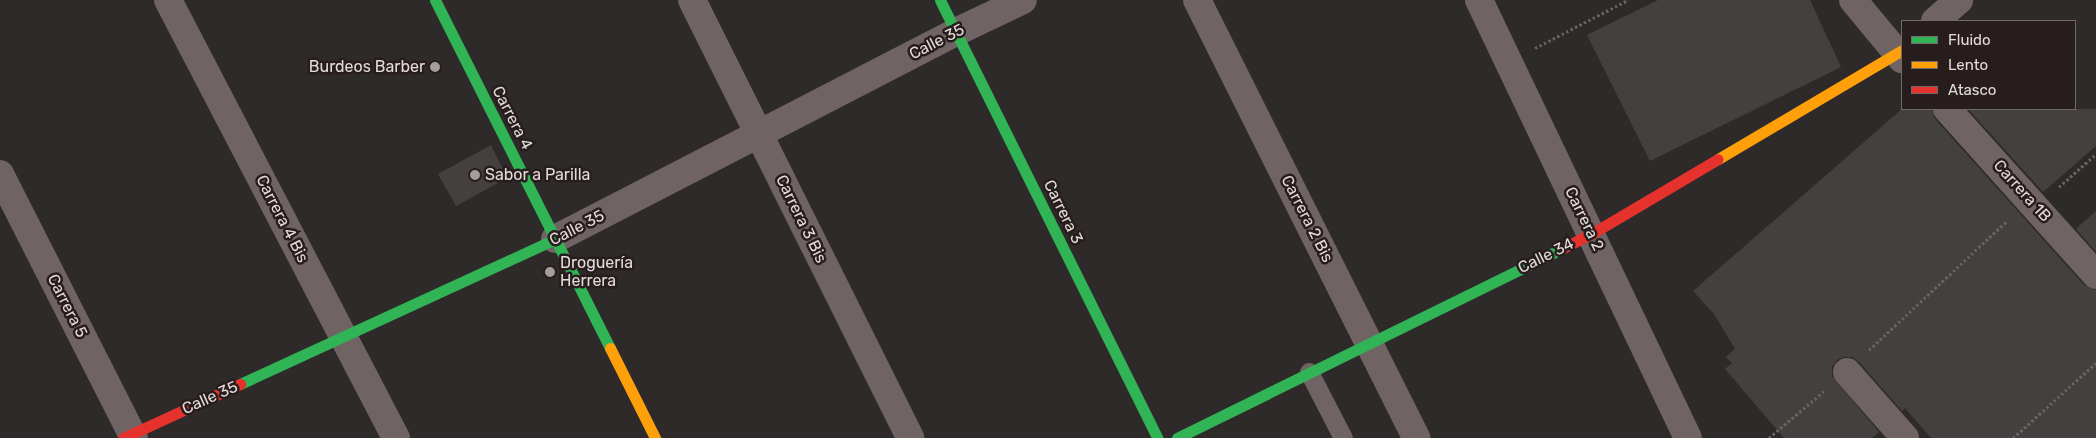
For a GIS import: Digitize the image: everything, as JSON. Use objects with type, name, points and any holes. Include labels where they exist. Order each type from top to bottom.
[{"type":"street","name":"Carrera 4 Bis","points":[[168,0],[396,438]]},
{"type":"street","name":"Carrera 4","points":[[435,0],[656,438]]},
{"type":"street","name":"Carrera 3 Bis","points":[[692,0],[910,438]]},
{"type":"street","name":"Carrera 3","points":[[940,0],[1156,438]]},
{"type":"street","name":"Calle 35","points":[[130,437],[555,239],[956,32],[1023,0]]},
{"type":"street","name":"Carrera 2 Bis","points":[[1197,0],[1416,438]]},
{"type":"street","name":"Carrera 2","points":[[1479,0],[1688,438]]},
{"type":"street","points":[[1852,0],[1901,54]]},
{"type":"street","points":[[1936,20],[1959,0]]},
{"type":"street","name":"Calle 34","points":[[1176,438],[1591,234],[1901,54]]},
{"type":"street","name":"Carrera 1B","points":[[1948,110],[2096,275]]},
{"type":"street","name":"Carrera 5","points":[[0,174],[130,437]]},
{"type":"street","points":[[1846,372],[1905,438]]},
{"type":"lane","points":[[1309,372],[1343,438]]},
{"type":"path","points":[[1507,62],[1628,0]]},
{"type":"path","points":[[1769,438],[1846,372],[2033,203],[2096,154]]},
{"type":"path","points":[[2013,438],[2096,363]]},
{"type":"building","points":[[1658,0],[1810,0],[1841,67],[1650,161],[1587,35]]},
{"type":"building","points":[[2096,109],[2096,146],[2043,192],[1969,110]]},
{"type":"building","points":[[1901,110],[1932,110],[1935,119],[2084,285],[2096,290],[2096,438],[1931,438],[1905,408],[1902,411],[1859,362],[1852,357],[1844,357],[1837,360],[1832,367],[1832,376],[1879,432],[1872,438],[1784,438],[1725,369],[1732,363],[1726,357],[1735,349],[1714,314],[1693,291]]},
{"type":"building","name":"Sabor a Parilla","points":[[491,145],[507,178],[456,206],[438,174]]},
{"type":"building","points":[[2096,211],[2096,252],[2076,229]]},
{"type":"traffic: fast","points":[[435,0],[610,348]]},
{"type":"traffic: fast","points":[[940,0],[1157,438]]},
{"type":"traffic: fast","points":[[240,384],[555,239]]},
{"type":"traffic: fast","points":[[1177,438],[1561,249]]},
{"type":"traffic: slow","points":[[1718,159],[1901,51]]},
{"type":"traffic: slow","points":[[610,348],[655,438]]},
{"type":"traffic: jam","points":[[1561,249],[1591,234],[1718,159]]},
{"type":"traffic: jam","points":[[123,438],[240,384]]},
{"type":"place","name":"Burdeos Barber","points":[[435,67]]},
{"type":"place","name":"Sabor a Parilla","points":[[475,175]]},
{"type":"place","name":"Droguería Herrera","points":[[550,272]]}]
